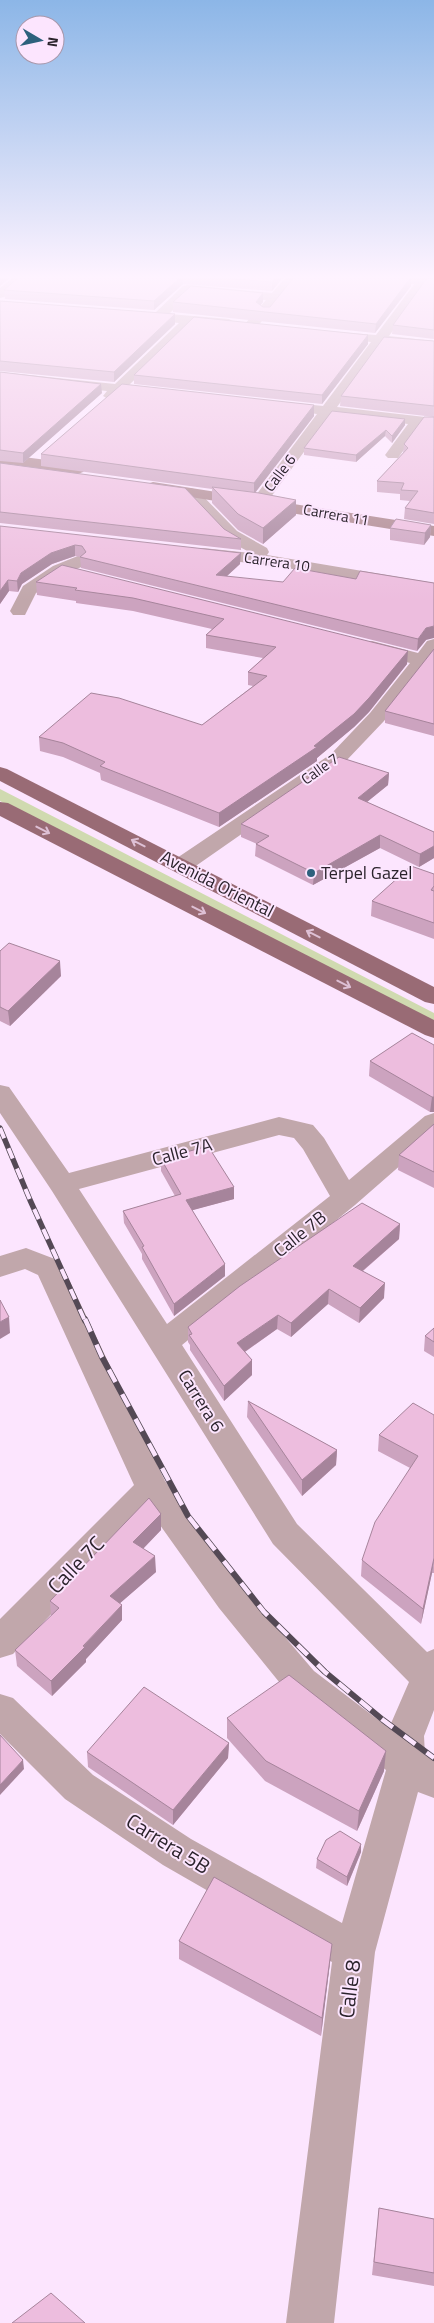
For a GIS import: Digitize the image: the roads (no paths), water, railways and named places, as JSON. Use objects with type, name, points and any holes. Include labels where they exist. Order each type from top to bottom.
[{"type":"main road","points":[[0,459],[33,463],[93,475],[0,466]]},
{"type":"main road","name":"Carrera 11","points":[[434,524],[261,499],[141,482],[191,492],[261,499],[434,531]]},
{"type":"main road","name":"Avenida Oriental","points":[[0,773],[182,865],[434,997]]},
{"type":"main road","name":"Avenida Oriental","points":[[0,808],[434,1030]]},
{"type":"street","points":[[83,384],[166,393]]},
{"type":"street","points":[[97,407],[123,384]]},
{"type":"street","name":"Calle 6","points":[[261,499],[346,384]]},
{"type":"street","points":[[262,403],[434,422]]},
{"type":"street","points":[[393,455],[418,420]]},
{"type":"street","points":[[33,463],[47,451]]},
{"type":"street","points":[[191,492],[231,535],[275,561]]},
{"type":"street","points":[[19,611],[29,590],[59,570],[124,545],[83,541]]},
{"type":"street","name":"Carrera 10","points":[[187,552],[275,561],[434,588]]},
{"type":"street","points":[[59,570],[88,578]]},
{"type":"street","points":[[356,644],[428,652]]},
{"type":"street","name":"Calle 7","points":[[182,865],[338,758],[377,717],[428,652]]},
{"type":"street","name":"Carrera 6","points":[[0,1093],[62,1184],[285,1534],[432,1676]]},
{"type":"street","name":"Calle 7B","points":[[164,1343],[345,1198],[434,1122]]},
{"type":"street","name":"Calle 7A","points":[[62,1184],[280,1126],[303,1131],[314,1144],[345,1198]]},
{"type":"street","points":[[13,1263],[50,1268],[152,1488],[231,1598],[301,1682],[420,1773]]},
{"type":"street","name":"Calle 7C","points":[[0,1643],[152,1488]]},
{"type":"street","name":"Calle 8","points":[[310,2323],[354,1952],[420,1773],[405,1736],[432,1676]]},
{"type":"street","name":"Carrera 5B","points":[[0,1710],[79,1787],[177,1852],[354,1952]]},
{"type":"railway","points":[[0,1128],[30,1200],[85,1321]]},
{"type":"railway","points":[[85,1319],[102,1357],[188,1516],[264,1612],[325,1672],[383,1720],[434,1758]]},
{"type":"place","name":"Terpel Gazel","points":[[311,873]]}]
